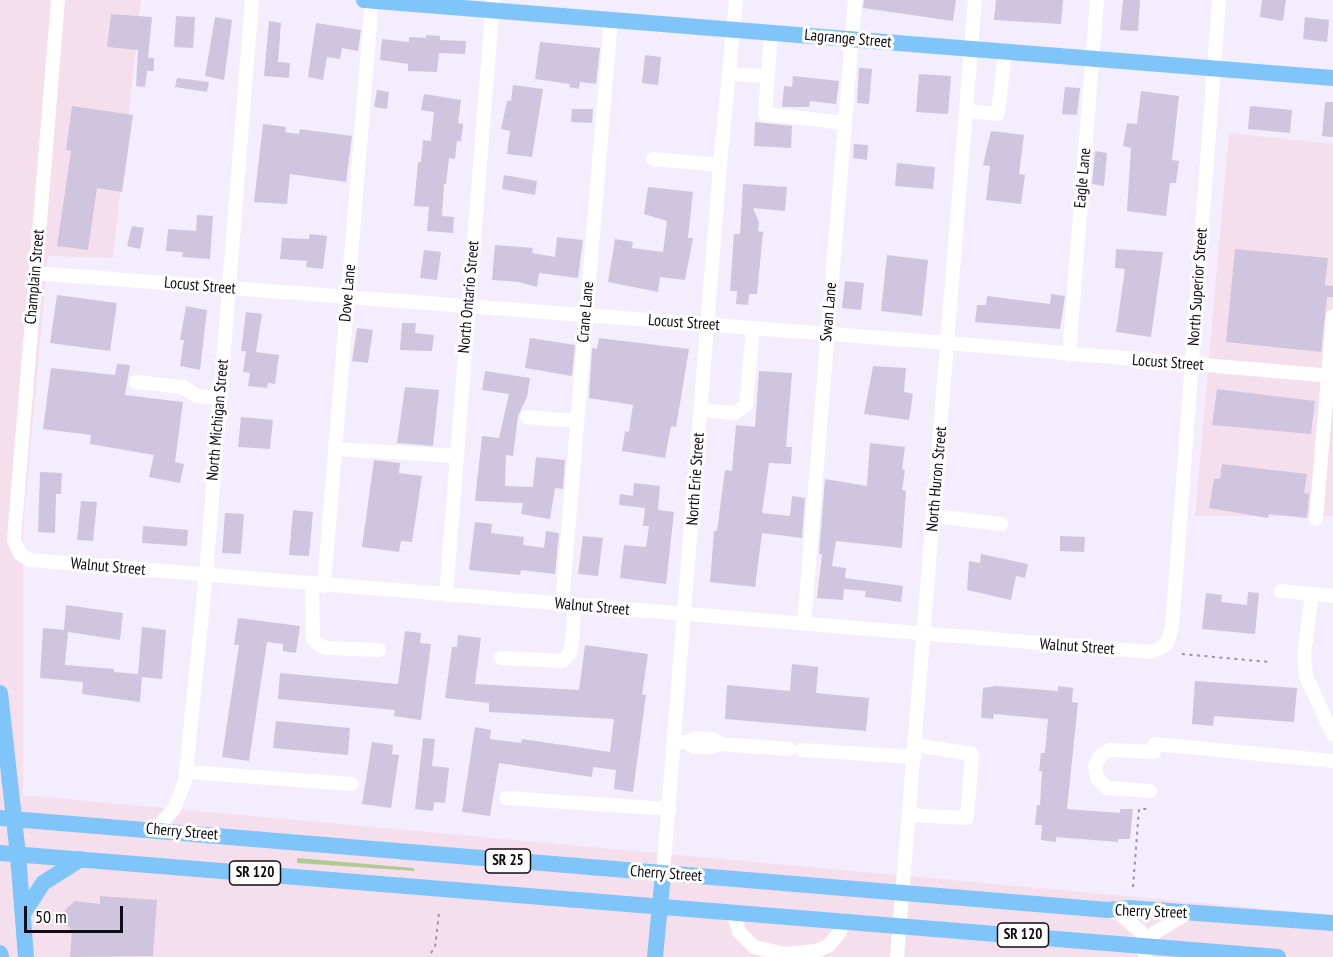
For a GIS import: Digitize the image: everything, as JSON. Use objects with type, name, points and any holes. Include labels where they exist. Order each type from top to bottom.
[{"type":"main road","name":"Lagrange Street","points":[[364,0],[492,5],[611,20],[1333,78]]},
{"type":"main road","points":[[0,693],[7,819],[18,855],[26,957]]},
{"type":"main road","name":"Cherry Street","points":[[7,819],[1108,910],[1128,908],[1333,924]]},
{"type":"main road","name":"Cherry Street","points":[[0,853],[900,925],[1146,951],[1278,957]]},
{"type":"main road","points":[[23,915],[43,883],[81,859]]},
{"type":"main road","name":"North Erie Street","points":[[655,957],[663,874]]},
{"type":"street","name":"Champlain Street","points":[[20,554],[14,540],[58,0]]},
{"type":"street","name":"North Michigan Street","points":[[154,830],[174,809],[186,776],[206,575],[252,0]]},
{"type":"street","name":"Dove Lane","points":[[372,0],[336,449],[313,639],[326,648],[378,650]]},
{"type":"street","name":"North Erie Street","points":[[663,874],[670,809],[682,742],[686,615],[720,165],[736,0]]},
{"type":"street","name":"Swan Lane","points":[[804,624],[855,0]]},
{"type":"street","name":"North Huron Street","points":[[897,957],[975,0]]},
{"type":"street","name":"Eagle Lane","points":[[1069,355],[1097,0]]},
{"type":"street","name":"North Superior Street","points":[[1166,645],[1172,629],[1219,0]]},
{"type":"street","name":"North Ontario Street","points":[[446,595],[492,5]]},
{"type":"street","name":"Crane Lane","points":[[501,658],[563,662],[571,651],[569,605],[577,421],[611,20]]},
{"type":"street","points":[[771,32],[765,114],[845,123]]},
{"type":"street","points":[[966,111],[998,114],[1005,52]]},
{"type":"street","points":[[730,74],[768,76]]},
{"type":"street","points":[[653,159],[720,165]]},
{"type":"street","name":"Locust Street","points":[[35,273],[948,343],[1330,376]]},
{"type":"street","points":[[1316,519],[1330,376],[1333,316]]},
{"type":"street","points":[[702,410],[735,413],[746,405],[753,328]]},
{"type":"street","points":[[136,382],[183,387],[197,396],[220,398]]},
{"type":"street","points":[[527,417],[577,421]]},
{"type":"street","points":[[336,449],[457,456]]},
{"type":"street","points":[[934,516],[1001,524]]},
{"type":"street","name":"Walnut Street","points":[[20,554],[30,560],[924,636],[1150,652],[1166,645]]},
{"type":"street","points":[[1281,591],[1333,596]]},
{"type":"street","points":[[1312,594],[1304,655],[1306,676],[1333,735]]},
{"type":"street","points":[[682,742],[694,747],[712,747],[720,744],[796,749],[972,754],[967,818],[909,815]]},
{"type":"street","points":[[1150,791],[1107,788],[1096,778],[1095,766],[1100,756],[1109,750],[1154,748],[1333,761]]},
{"type":"street","points":[[186,776],[352,784]]},
{"type":"street","points":[[506,798],[670,809]]},
{"type":"street","points":[[1108,910],[1133,924],[1140,932],[1146,951]]},
{"type":"street","points":[[734,912],[740,932],[754,947],[786,954],[816,951],[828,946],[840,932],[841,920]]},
{"type":"street","points":[[1146,951],[1154,933],[1188,913]]},
{"type":"path","points":[[1182,654],[1269,662]]},
{"type":"path","points":[[1133,887],[1139,809],[1149,809]]},
{"type":"path","points":[[431,953],[435,947],[439,913]]},
{"type":"shaded area","points":[[0,0],[141,0],[113,258],[48,256],[23,530],[23,795],[1333,915],[1333,957],[0,957]]},
{"type":"shaded area","points":[[1229,133],[1333,144],[1333,516],[1195,516]]},
{"type":"green space","points":[[297,858],[413,868],[415,871],[297,863]]},
{"type":"building","points":[[864,0],[956,0],[953,21],[863,8]]},
{"type":"building","points":[[996,0],[1063,0],[1061,24],[994,20]]},
{"type":"building","points":[[1123,0],[1140,0],[1138,31],[1120,30]]},
{"type":"building","points":[[1262,0],[1286,0],[1283,21],[1260,17]]},
{"type":"building","points":[[111,14],[152,17],[148,58],[154,58],[154,71],[147,71],[145,87],[136,86],[138,50],[107,47]]},
{"type":"building","points":[[176,16],[195,17],[193,48],[174,47]]},
{"type":"building","points":[[215,17],[232,20],[224,80],[205,76]]},
{"type":"building","points":[[1305,17],[1329,20],[1327,42],[1303,39]]},
{"type":"building","points":[[269,21],[281,23],[278,62],[290,63],[289,78],[264,76]]},
{"type":"building","points":[[316,23],[361,30],[358,51],[342,48],[340,59],[327,57],[323,80],[308,77]]},
{"type":"building","points":[[426,35],[440,36],[440,40],[466,41],[465,54],[439,53],[437,72],[408,71],[408,64],[380,60],[382,39],[409,42],[409,37],[426,38]]},
{"type":"building","points":[[540,42],[600,48],[596,84],[580,82],[579,89],[569,87],[570,84],[535,79]]},
{"type":"building","points":[[645,55],[661,57],[658,85],[642,83]]},
{"type":"building","points":[[859,68],[872,69],[869,104],[857,103]]},
{"type":"building","points":[[919,74],[951,76],[948,114],[916,112]]},
{"type":"building","points":[[793,76],[839,81],[836,104],[810,101],[809,107],[782,107],[784,86],[792,87]]},
{"type":"building","points":[[177,78],[209,82],[207,92],[175,87]]},
{"type":"building","points":[[513,85],[543,89],[532,157],[507,154],[510,131],[501,129],[507,101],[511,101]]},
{"type":"building","points":[[1065,87],[1080,88],[1077,115],[1062,114]]},
{"type":"building","points":[[377,90],[389,92],[387,109],[374,107]]},
{"type":"building","points":[[1141,91],[1179,96],[1172,160],[1179,161],[1176,183],[1170,183],[1166,216],[1127,211],[1131,148],[1123,146],[1127,123],[1137,124]]},
{"type":"building","points":[[424,94],[461,100],[458,123],[463,124],[461,142],[457,141],[455,159],[449,158],[446,184],[444,184],[442,216],[454,217],[453,233],[427,231],[429,207],[414,206],[418,162],[421,162],[423,140],[431,141],[434,112],[421,110]]},
{"type":"building","points":[[1325,102],[1333,102],[1333,137],[1322,136]]},
{"type":"building","points":[[72,106],[133,115],[122,192],[97,188],[88,250],[57,246],[71,151],[66,150]]},
{"type":"building","points":[[1250,106],[1292,110],[1290,133],[1248,129]]},
{"type":"building","points":[[572,109],[593,109],[592,123],[571,122]]},
{"type":"building","points":[[755,122],[792,126],[791,148],[754,146]]},
{"type":"building","points":[[263,124],[286,127],[285,132],[299,134],[300,129],[352,136],[346,182],[290,174],[287,204],[254,202]]},
{"type":"building","points":[[991,131],[1024,135],[1019,174],[1025,175],[1021,204],[986,200],[990,166],[983,165]]},
{"type":"building","points":[[854,144],[868,145],[867,160],[853,158]]},
{"type":"building","points":[[1095,151],[1107,153],[1104,186],[1092,184]]},
{"type":"building","points":[[897,163],[935,167],[933,189],[895,186]]},
{"type":"building","points":[[504,175],[537,181],[535,195],[502,189]]},
{"type":"building","points":[[743,184],[787,187],[785,211],[753,208],[759,222],[758,231],[763,232],[757,294],[749,294],[748,305],[736,304],[737,291],[730,291],[734,234],[740,234]]},
{"type":"building","points":[[648,187],[693,192],[688,238],[693,238],[685,280],[660,277],[658,292],[608,282],[615,239],[633,242],[632,248],[663,252],[667,221],[644,214]]},
{"type":"building","points":[[197,215],[213,216],[210,259],[182,257],[183,252],[166,251],[168,229],[196,231]]},
{"type":"building","points":[[132,226],[144,228],[140,249],[127,246]]},
{"type":"building","points":[[310,234],[327,236],[323,269],[306,267],[307,261],[280,259],[282,238],[309,239]]},
{"type":"building","points":[[557,237],[583,240],[578,278],[539,273],[537,287],[519,282],[492,280],[495,245],[533,248],[532,253],[555,257]]},
{"type":"building","points":[[1116,249],[1163,252],[1151,337],[1116,332],[1125,269],[1115,268]]},
{"type":"building","points":[[1235,249],[1328,258],[1325,285],[1333,286],[1333,297],[1327,297],[1321,352],[1226,342]]},
{"type":"building","points":[[424,250],[441,252],[437,280],[420,278]]},
{"type":"building","points":[[887,255],[928,260],[922,316],[881,311]]},
{"type":"building","points":[[845,281],[864,283],[861,310],[842,308]]},
{"type":"building","points":[[1051,294],[1065,296],[1060,329],[975,322],[977,305],[986,305],[987,296],[1050,304]]},
{"type":"building","points":[[57,295],[117,303],[110,351],[50,343]]},
{"type":"building","points":[[186,306],[207,310],[200,370],[180,366],[184,340],[180,340]]},
{"type":"building","points":[[246,312],[262,314],[256,352],[279,355],[275,384],[268,383],[267,388],[248,386],[250,373],[243,372],[246,351],[241,351]]},
{"type":"building","points":[[402,323],[416,323],[415,333],[434,335],[432,351],[400,350]]},
{"type":"building","points":[[357,328],[373,330],[368,363],[352,361]]},
{"type":"building","points":[[530,338],[575,345],[572,376],[525,368]]},
{"type":"building","points":[[599,338],[689,349],[676,427],[671,426],[665,458],[622,451],[625,431],[629,432],[633,405],[589,398],[592,348],[597,349]]},
{"type":"building","points":[[117,364],[130,365],[125,395],[183,402],[175,462],[184,464],[180,483],[149,477],[154,455],[90,444],[91,435],[43,429],[51,368],[115,375]]},
{"type":"building","points":[[873,366],[906,368],[904,392],[913,394],[909,420],[864,414]]},
{"type":"building","points":[[485,371],[530,378],[527,397],[518,416],[513,456],[506,455],[505,486],[533,487],[536,457],[565,460],[563,489],[555,488],[550,519],[521,514],[523,503],[475,501],[482,436],[499,438],[509,394],[482,390]]},
{"type":"building","points":[[759,371],[792,373],[786,447],[792,447],[791,464],[769,463],[762,513],[790,516],[792,496],[805,498],[802,538],[762,533],[755,587],[710,582],[714,531],[717,531],[725,470],[732,471],[736,425],[755,427]]},
{"type":"building","points":[[405,387],[439,390],[433,446],[397,443]]},
{"type":"building","points":[[1217,389],[1315,401],[1311,434],[1212,425]]},
{"type":"building","points":[[241,417],[273,420],[270,449],[238,447]]},
{"type":"building","points":[[870,443],[905,447],[902,469],[905,470],[902,490],[906,491],[902,548],[836,541],[832,566],[846,568],[845,578],[903,586],[901,602],[865,597],[866,591],[844,589],[843,600],[817,598],[822,554],[819,554],[825,479],[867,486]]},
{"type":"building","points":[[374,460],[400,463],[399,473],[422,476],[412,542],[401,541],[399,552],[362,547]]},
{"type":"building","points":[[1222,464],[1307,474],[1304,493],[1309,494],[1307,518],[1269,514],[1268,518],[1209,508],[1214,479],[1220,479]]},
{"type":"building","points":[[40,472],[62,473],[61,494],[56,494],[55,533],[38,532]]},
{"type":"building","points":[[634,483],[660,486],[658,510],[674,512],[666,584],[620,578],[624,545],[646,547],[649,526],[643,526],[645,508],[619,505],[620,494],[633,496]]},
{"type":"building","points":[[81,501],[97,502],[93,541],[77,540]]},
{"type":"building","points":[[293,510],[313,512],[309,556],[289,555]]},
{"type":"building","points":[[225,513],[244,514],[241,554],[222,553]]},
{"type":"building","points":[[475,522],[492,524],[491,533],[524,537],[523,545],[544,548],[546,531],[559,533],[555,574],[521,570],[520,575],[469,570]]},
{"type":"building","points":[[143,526],[188,530],[187,546],[142,543]]},
{"type":"building","points":[[583,536],[603,538],[598,576],[578,574]]},
{"type":"building","points":[[1060,536],[1085,537],[1084,552],[1060,551]]},
{"type":"building","points":[[981,554],[1028,564],[1025,578],[1016,576],[1011,600],[967,590],[969,561],[980,563]]},
{"type":"building","points":[[1248,592],[1259,593],[1255,634],[1202,629],[1206,593],[1222,595],[1221,602],[1247,605]]},
{"type":"building","points":[[66,605],[123,613],[120,640],[68,632],[65,665],[114,669],[114,672],[138,674],[142,627],[166,630],[162,679],[142,677],[140,702],[82,694],[83,682],[40,678],[43,628],[64,630]]},
{"type":"building","points":[[238,618],[300,626],[296,653],[283,651],[283,644],[267,642],[249,761],[222,757],[239,645],[234,645]]},
{"type":"building","points":[[405,631],[421,633],[420,643],[431,644],[421,720],[394,716],[395,710],[278,699],[280,673],[398,684]]},
{"type":"building","points":[[458,635],[481,638],[475,684],[579,690],[585,645],[648,654],[642,695],[646,695],[633,792],[614,789],[616,770],[593,767],[592,777],[499,763],[490,816],[462,812],[475,727],[491,730],[490,739],[521,743],[522,739],[610,752],[614,719],[489,712],[489,703],[445,698],[452,647],[457,647]]},
{"type":"building","points":[[792,664],[818,667],[816,693],[869,698],[866,731],[725,719],[727,685],[790,691]]},
{"type":"building","points":[[1195,681],[1297,688],[1294,722],[1214,716],[1213,726],[1192,724]]},
{"type":"building","points":[[996,686],[1058,691],[1058,686],[1073,688],[1072,702],[1078,703],[1067,809],[1120,813],[1120,809],[1133,809],[1130,839],[1118,839],[1118,842],[1056,837],[1056,842],[1041,840],[1042,825],[1035,825],[1037,805],[1040,805],[1041,753],[1045,753],[1048,719],[994,714],[993,719],[981,718],[983,688]]},
{"type":"building","points":[[276,721],[350,728],[348,755],[273,748]]},
{"type":"building","points":[[423,738],[435,739],[432,766],[449,768],[445,803],[434,802],[433,811],[415,809]]},
{"type":"building","points":[[372,742],[393,745],[392,754],[399,755],[391,808],[362,804]]},
{"type":"building","points":[[100,896],[157,900],[153,956],[70,957],[72,930],[64,923],[65,910],[75,901],[100,904]]}]
